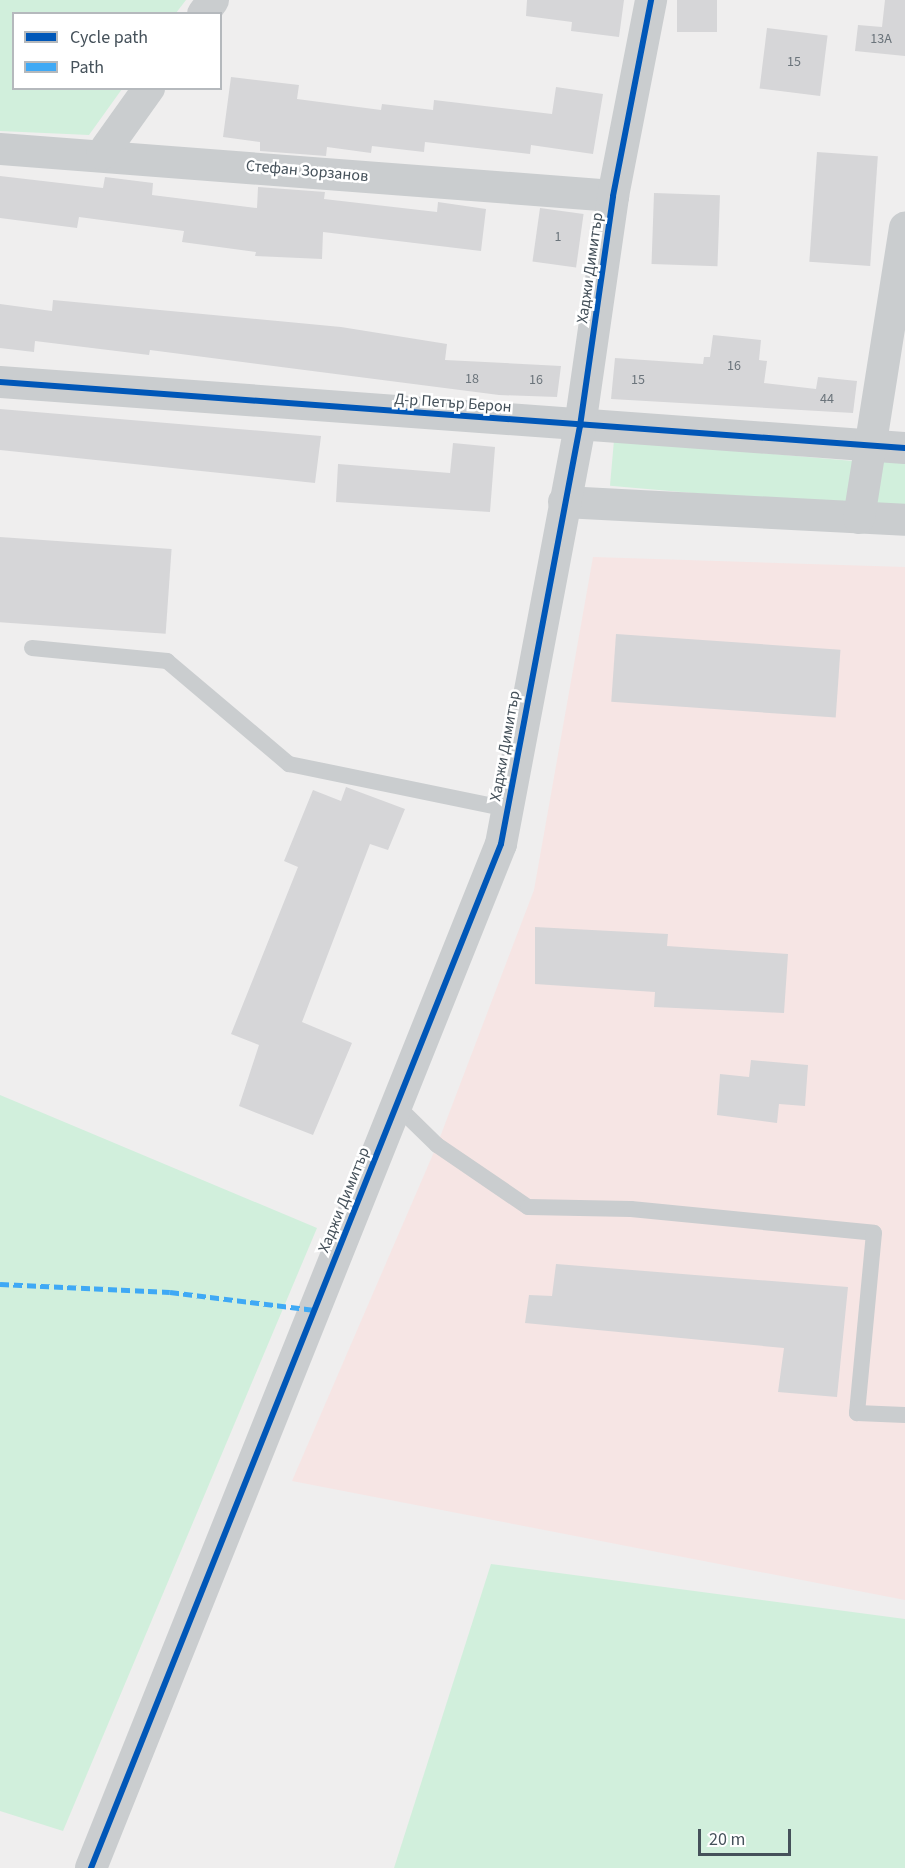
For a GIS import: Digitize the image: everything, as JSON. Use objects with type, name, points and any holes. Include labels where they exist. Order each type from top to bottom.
[{"type":"street","name":"Хаджи Димитър","points":[[91,1868],[501,844],[580,426],[613,196],[651,0]]},
{"type":"street","points":[[102,154],[148,90]]},
{"type":"street","name":"Стефан Зорзанов","points":[[0,149],[102,154],[613,196]]},
{"type":"street","points":[[859,518],[905,228]]},
{"type":"street","name":"Д-р Петър Берон","points":[[0,382],[905,448]]},
{"type":"street","points":[[564,502],[905,520]]},
{"type":"lane","points":[[32,648],[167,661],[289,764],[508,809]]},
{"type":"lane","points":[[397,1106],[437,1145],[528,1207],[632,1209],[874,1233],[856,1413],[905,1415]]},
{"type":"shaded area","points":[[593,557],[905,567],[905,1600],[292,1481],[437,1145],[534,890]]},
{"type":"green space","points":[[0,0],[186,0],[177,12],[12,12],[12,90],[121,90],[89,135],[0,131]]},
{"type":"green space","points":[[614,440],[853,461],[849,507],[610,486]]},
{"type":"green space","points":[[883,460],[905,461],[905,507],[875,505]]},
{"type":"green space","points":[[0,1095],[317,1228],[63,1831],[0,1811]]},
{"type":"green space","points":[[491,1564],[905,1619],[905,1868],[394,1868]]},
{"type":"building","points":[[527,0],[624,0],[619,37],[571,31],[572,22],[526,16]]},
{"type":"building","points":[[677,0],[717,0],[717,32],[677,32]]},
{"type":"building","points":[[885,0],[905,0],[905,56],[855,51],[858,25],[882,27]]},
{"type":"building","points":[[767,28],[828,35],[820,96],[760,89]]},
{"type":"building","points":[[231,77],[299,85],[297,99],[381,110],[382,104],[433,110],[434,100],[552,114],[556,87],[603,94],[593,154],[531,145],[530,154],[425,142],[424,152],[372,146],[371,153],[327,147],[326,156],[260,151],[260,142],[223,137]]},
{"type":"building","points":[[817,152],[878,156],[870,266],[809,262]]},
{"type":"building","points":[[0,176],[103,188],[105,177],[153,183],[152,195],[257,208],[258,187],[325,192],[324,199],[437,212],[438,202],[486,209],[481,251],[323,232],[322,259],[255,256],[256,252],[182,242],[184,231],[79,217],[77,228],[0,218]]},
{"type":"building","points":[[654,193],[720,195],[717,266],[652,264]]},
{"type":"building","points":[[540,208],[584,214],[576,268],[532,261]]},
{"type":"building","points":[[53,300],[341,327],[447,344],[445,360],[561,366],[557,397],[499,395],[150,350],[149,355],[35,341],[34,352],[0,348],[0,304],[52,311]]},
{"type":"building","points":[[713,335],[761,340],[759,360],[767,361],[764,383],[816,389],[818,377],[857,381],[853,413],[611,399],[615,358],[703,364],[704,357],[710,357]]},
{"type":"building","points":[[0,409],[321,436],[315,483],[0,450]]},
{"type":"building","points":[[453,443],[495,447],[490,512],[336,502],[338,464],[450,473]]},
{"type":"building","points":[[0,537],[172,549],[166,634],[0,622]]},
{"type":"building","points":[[616,634],[840,650],[836,718],[611,702]]},
{"type":"building","points":[[346,787],[405,809],[388,850],[370,844],[302,1022],[352,1043],[313,1135],[239,1106],[259,1045],[231,1034],[298,867],[284,861],[313,790],[341,801]]},
{"type":"building","points":[[535,927],[668,934],[667,946],[788,954],[784,1013],[654,1007],[655,992],[535,984]]},
{"type":"building","points":[[751,1060],[808,1065],[805,1106],[779,1104],[777,1123],[717,1115],[720,1074],[749,1077]]},
{"type":"building","points":[[556,1264],[848,1287],[837,1397],[778,1392],[784,1348],[525,1323],[529,1295],[552,1296]]},
{"type":"marked path","points":[[0,1284],[170,1292],[315,1310]]},
{"type":"cycle path","points":[[91,1868],[501,844],[580,426],[613,196],[651,0]]},
{"type":"cycle path","points":[[0,382],[905,448]]}]
